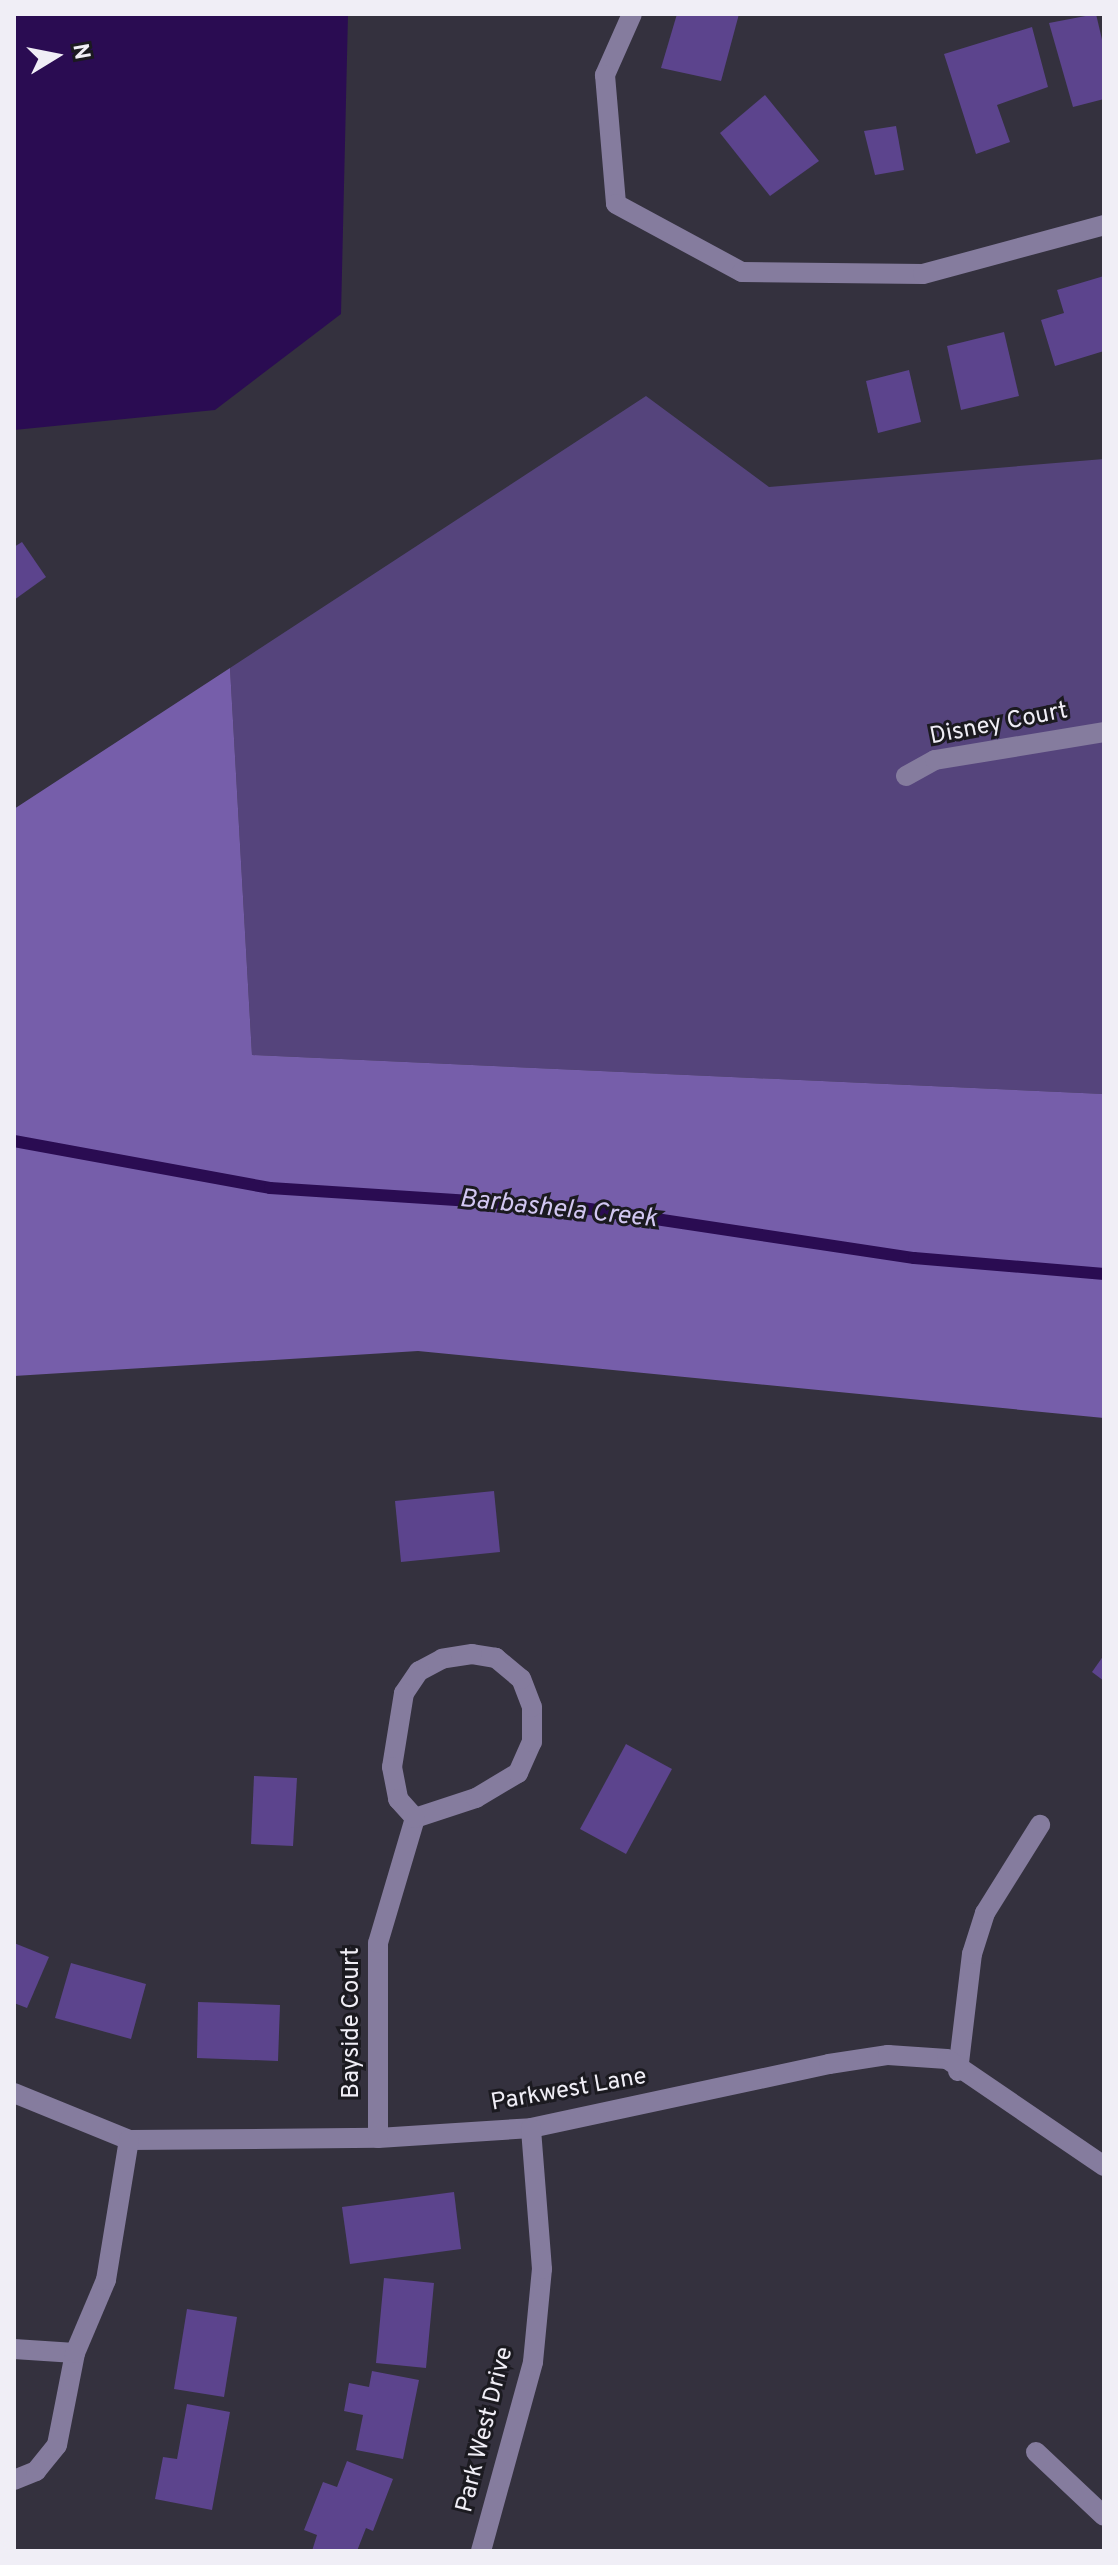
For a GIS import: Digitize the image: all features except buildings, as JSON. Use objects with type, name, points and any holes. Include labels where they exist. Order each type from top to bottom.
[{"type":"street","points":[[632,14],[605,75],[616,204],[742,272],[923,274],[1104,225]]},
{"type":"street","name":"Disney Court","points":[[906,776],[935,760],[1104,732]]},
{"type":"street","points":[[472,1654],[496,1658],[521,1679],[532,1707],[532,1742],[518,1773],[476,1798],[415,1818],[398,1799],[392,1767],[404,1693],[419,1671],[442,1659],[472,1654]]},
{"type":"street","name":"Bayside Court","points":[[378,2138],[378,1943],[415,1818]]},
{"type":"street","points":[[958,2071],[972,1954],[985,1913],[1040,1825]]},
{"type":"street","name":"Parkwest Lane","points":[[14,2093],[129,2140],[378,2138],[531,2128],[888,2055],[947,2059],[958,2071],[1104,2166]]},
{"type":"street","name":"Park West Drive","points":[[481,2551],[533,2362],[542,2269],[531,2128]]},
{"type":"street","points":[[14,2480],[36,2471],[57,2445],[75,2353],[106,2280],[129,2140]]},
{"type":"street","points":[[14,2349],[75,2353]]},
{"type":"street","points":[[1036,2452],[1104,2516]]},
{"type":"shaded area","points":[[14,14],[348,14],[341,314],[215,410],[14,430]]},
{"type":"shaded area","points":[[646,396],[769,487],[1104,459],[1104,1094],[252,1055],[230,668]]},
{"type":"shaded area","points":[[230,668],[252,1055],[1104,1094],[1104,1418],[418,1351],[14,1376],[14,809]]},
{"type":"waterway","name":"Barbashela Creek","points":[[14,1141],[270,1188],[583,1208],[914,1258],[1104,1274]]}]
